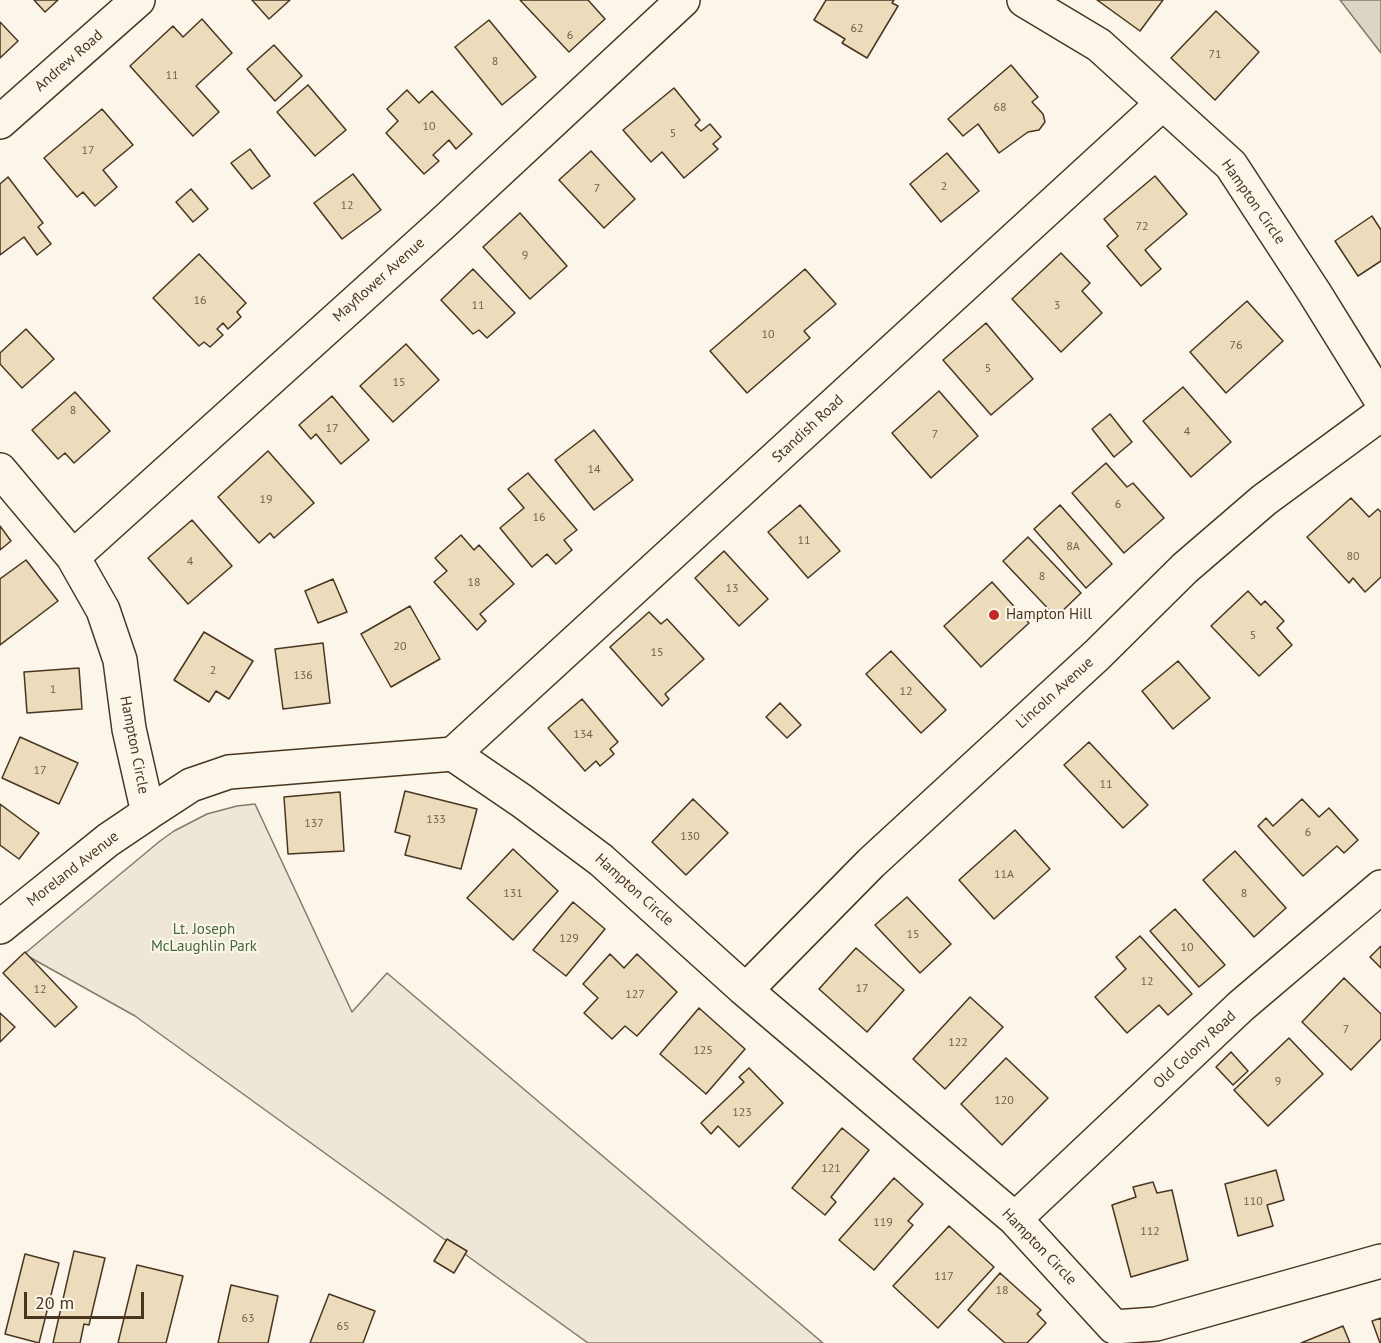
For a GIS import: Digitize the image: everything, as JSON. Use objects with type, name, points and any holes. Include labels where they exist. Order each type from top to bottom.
[{"type":"street","name":"Andrew Road","points":[[0,122],[138,0]]},
{"type":"street","name":"Mayflower Avenue","points":[[73,557],[442,224],[683,0]]},
{"type":"street","name":"Hampton Circle","points":[[1024,0],[1099,45],[1230,165],[1314,292],[1381,400]]},
{"type":"street","name":"Standish Road","points":[[453,754],[1163,103]]},
{"type":"street","name":"Lincoln Avenue","points":[[746,990],[871,863],[1097,655],[1185,568],[1264,500],[1381,414]]},
{"type":"street","name":"Hampton Circle","points":[[0,470],[73,557],[103,610],[120,660],[129,729],[148,813],[191,785],[229,772],[453,754],[522,801],[601,860],[746,990],[1015,1219],[1106,1335],[1156,1324],[1381,1261]]},
{"type":"street","name":"Moreland Avenue","points":[[0,927],[108,840],[148,813]]},
{"type":"street","name":"Old Colony Road","points":[[1015,1219],[1242,1006],[1381,887]]},
{"type":"green space","name":"Lt. Joseph McLaughlin Park","points":[[255,804],[352,1012],[387,973],[823,1343],[588,1343],[135,1016],[24,954],[174,831],[207,814]]},
{"type":"shaded area","points":[[1340,0],[1381,0],[1381,53]]},
{"type":"building","points":[[34,0],[58,0],[45,12]]},
{"type":"building","points":[[252,0],[290,0],[269,19]]},
{"type":"building","points":[[520,0],[588,0],[605,19],[569,52]]},
{"type":"building","points":[[826,0],[894,0],[892,3],[898,6],[867,58],[842,43],[845,39],[814,20]]},
{"type":"building","points":[[1097,0],[1163,0],[1140,31]]},
{"type":"building","points":[[1216,11],[1259,52],[1215,100],[1171,58]]},
{"type":"building","points":[[202,19],[232,53],[196,86],[219,112],[193,136],[130,66],[173,26],[183,37]]},
{"type":"building","points":[[489,20],[536,77],[502,105],[455,47]]},
{"type":"building","points":[[0,22],[18,41],[0,58]]},
{"type":"building","points":[[274,45],[302,76],[275,101],[247,69]]},
{"type":"building","points":[[1011,65],[1038,97],[1032,102],[1043,114],[1045,122],[1039,130],[1028,132],[999,153],[978,124],[963,136],[948,119]]},
{"type":"building","points":[[308,85],[346,130],[315,156],[277,112]]},
{"type":"building","points":[[674,88],[700,120],[695,125],[701,131],[710,124],[721,137],[713,144],[718,149],[684,178],[662,152],[651,162],[623,130]]},
{"type":"building","points":[[407,90],[419,103],[432,91],[472,134],[456,149],[449,140],[433,155],[439,161],[424,174],[386,133],[398,121],[387,109]]},
{"type":"building","points":[[102,109],[133,145],[103,170],[117,187],[95,206],[83,192],[77,197],[44,158]]},
{"type":"building","points":[[250,149],[270,176],[252,189],[231,163]]},
{"type":"building","points":[[591,151],[635,199],[604,228],[559,180]]},
{"type":"building","points":[[947,153],[979,191],[941,222],[910,184]]},
{"type":"building","points":[[353,174],[381,210],[342,239],[314,203]]},
{"type":"building","points":[[1155,176],[1187,214],[1145,250],[1161,269],[1141,286],[1107,246],[1118,236],[1104,219]]},
{"type":"building","points":[[8,177],[43,223],[38,227],[51,244],[37,255],[24,237],[0,255],[0,184]]},
{"type":"building","points":[[191,189],[208,209],[193,222],[176,202]]},
{"type":"building","points":[[520,213],[567,266],[530,299],[483,247]]},
{"type":"building","points":[[1372,216],[1381,230],[1381,261],[1358,276],[1335,241]]},
{"type":"building","points":[[1061,253],[1090,283],[1082,291],[1102,313],[1061,352],[1012,299]]},
{"type":"building","points":[[199,254],[246,303],[237,312],[241,317],[228,329],[223,323],[217,329],[223,335],[210,347],[204,342],[199,346],[153,298]]},
{"type":"building","points":[[473,269],[515,313],[487,338],[479,330],[473,334],[441,300]]},
{"type":"building","points":[[805,269],[836,304],[804,331],[810,338],[747,393],[710,351]]},
{"type":"building","points":[[1247,301],[1283,341],[1226,393],[1190,352]]},
{"type":"building","points":[[986,323],[1033,379],[991,415],[943,360]]},
{"type":"building","points":[[26,329],[54,359],[22,388],[0,364],[0,353]]},
{"type":"building","points":[[406,344],[439,380],[393,422],[360,386]]},
{"type":"building","points":[[1183,387],[1231,442],[1191,477],[1143,421]]},
{"type":"building","points":[[939,391],[978,436],[931,478],[892,433]]},
{"type":"building","points":[[75,392],[110,431],[74,463],[65,453],[58,459],[32,430]]},
{"type":"building","points":[[332,396],[369,440],[341,464],[316,434],[311,439],[299,425]]},
{"type":"building","points":[[1110,414],[1132,442],[1114,457],[1092,429]]},
{"type":"building","points":[[594,430],[633,480],[594,510],[555,460]]},
{"type":"building","points":[[268,451],[314,503],[274,538],[270,533],[259,543],[218,497]]},
{"type":"building","points":[[1106,463],[1127,487],[1133,483],[1164,518],[1124,553],[1072,493]]},
{"type":"building","points":[[528,473],[577,530],[564,540],[572,550],[556,564],[547,554],[532,567],[500,528],[524,508],[508,489]]},
{"type":"building","points":[[1351,498],[1369,517],[1378,509],[1381,512],[1381,577],[1365,592],[1353,578],[1349,583],[1307,537]]},
{"type":"building","points":[[800,505],[840,551],[808,578],[768,532]]},
{"type":"building","points":[[1060,505],[1112,564],[1086,588],[1034,529]]},
{"type":"building","points":[[192,520],[232,566],[188,604],[148,558]]},
{"type":"building","points":[[0,526],[11,541],[0,550]]},
{"type":"building","points":[[461,535],[474,550],[479,545],[514,584],[480,614],[486,621],[477,630],[434,582],[447,571],[435,558]]},
{"type":"building","points":[[1028,537],[1081,593],[1056,617],[1003,561]]},
{"type":"building","points":[[724,551],[768,599],[739,626],[695,578]]},
{"type":"building","points":[[26,560],[58,601],[0,645],[0,579]]},
{"type":"building","points":[[333,579],[347,612],[318,623],[305,591]]},
{"type":"building","points":[[992,582],[1029,623],[981,667],[944,626]]},
{"type":"building","points":[[1248,591],[1261,605],[1265,601],[1284,621],[1277,628],[1292,645],[1259,676],[1211,626]]},
{"type":"building","points":[[410,606],[440,659],[391,687],[361,634]]},
{"type":"building","points":[[649,612],[661,624],[667,619],[704,659],[665,694],[669,699],[662,706],[610,647]]},
{"type":"building","points":[[204,632],[253,661],[229,699],[216,691],[209,702],[174,680]]},
{"type":"building","points":[[323,643],[330,703],[283,709],[275,649]]},
{"type":"building","points":[[891,651],[946,710],[921,733],[866,674]]},
{"type":"building","points":[[1178,661],[1210,698],[1173,729],[1142,691]]},
{"type":"building","points":[[79,668],[82,709],[27,713],[24,672]]},
{"type":"building","points":[[582,699],[618,742],[610,749],[614,754],[600,766],[596,761],[585,771],[548,728]]},
{"type":"building","points":[[780,703],[801,725],[787,738],[766,717]]},
{"type":"building","points":[[20,737],[78,763],[59,804],[2,778]]},
{"type":"building","points":[[1089,742],[1148,805],[1123,828],[1064,765]]},
{"type":"building","points":[[405,791],[477,809],[461,869],[405,855],[410,836],[395,832]]},
{"type":"building","points":[[340,792],[344,851],[288,854],[284,797]]},
{"type":"building","points":[[693,799],[728,833],[686,875],[652,842]]},
{"type":"building","points":[[1302,799],[1319,817],[1329,808],[1358,840],[1344,853],[1337,846],[1303,876],[1258,826],[1266,818],[1273,826]]},
{"type":"building","points":[[0,804],[39,833],[19,859],[0,845]]},
{"type":"building","points":[[1015,830],[1050,869],[994,919],[959,880]]},
{"type":"building","points":[[513,849],[558,891],[513,940],[467,898]]},
{"type":"building","points":[[1235,851],[1286,908],[1254,937],[1203,880]]},
{"type":"building","points":[[907,897],[951,944],[920,973],[875,925]]},
{"type":"building","points":[[573,902],[605,929],[566,976],[533,950]]},
{"type":"building","points":[[1175,909],[1225,965],[1199,987],[1150,931]]},
{"type":"building","points":[[1140,936],[1192,994],[1168,1015],[1159,1005],[1127,1033],[1095,997],[1126,969],[1116,957]]},
{"type":"building","points":[[1381,946],[1381,968],[1370,957]]},
{"type":"building","points":[[856,948],[904,990],[867,1032],[819,989]]},
{"type":"building","points":[[25,952],[77,1007],[55,1027],[3,973]]},
{"type":"building","points":[[610,954],[624,968],[637,954],[677,992],[637,1036],[625,1026],[612,1039],[584,1013],[598,998],[583,984]]},
{"type":"building","points":[[1344,978],[1381,1014],[1381,1039],[1351,1070],[1302,1022]]},
{"type":"building","points":[[970,997],[1003,1027],[945,1089],[913,1059]]},
{"type":"building","points":[[699,1008],[745,1049],[706,1094],[660,1054]]},
{"type":"building","points":[[0,1013],[15,1027],[0,1042]]},
{"type":"building","points":[[1289,1038],[1323,1074],[1268,1126],[1234,1090]]},
{"type":"building","points":[[1231,1052],[1248,1071],[1233,1085],[1216,1067]]},
{"type":"building","points":[[1006,1058],[1048,1098],[1002,1145],[961,1104]]},
{"type":"building","points":[[749,1068],[783,1103],[739,1147],[718,1126],[711,1134],[701,1123],[744,1082],[739,1077]]},
{"type":"building","points":[[842,1128],[869,1150],[831,1197],[836,1202],[825,1215],[792,1188]]},
{"type":"building","points":[[1276,1170],[1284,1200],[1267,1205],[1273,1226],[1238,1236],[1225,1184]]},
{"type":"building","points":[[894,1178],[923,1204],[908,1221],[913,1225],[874,1270],[839,1240]]},
{"type":"building","points":[[1153,1182],[1157,1193],[1172,1190],[1188,1260],[1131,1277],[1112,1205],[1136,1197],[1133,1187]]},
{"type":"building","points":[[949,1226],[994,1267],[938,1328],[893,1286]]},
{"type":"building","points":[[447,1239],[467,1251],[454,1273],[434,1261]]},
{"type":"building","points":[[74,1251],[105,1258],[89,1325],[84,1324],[80,1343],[53,1343]]},
{"type":"building","points":[[25,1254],[59,1263],[39,1343],[5,1334]]},
{"type":"building","points":[[137,1265],[183,1276],[166,1343],[118,1343]]},
{"type":"building","points":[[1000,1273],[1041,1310],[1037,1314],[1046,1323],[1027,1343],[1005,1343],[968,1310]]},
{"type":"building","points":[[231,1285],[278,1296],[268,1343],[218,1343]]},
{"type":"building","points":[[329,1294],[375,1311],[363,1343],[310,1343]]},
{"type":"building","points":[[1381,1318],[1381,1343],[1380,1343],[1372,1321]]},
{"type":"building","points":[[1343,1326],[1350,1343],[1301,1343]]},
{"type":"place","name":"Hampton Hill","points":[[994,615]]}]
